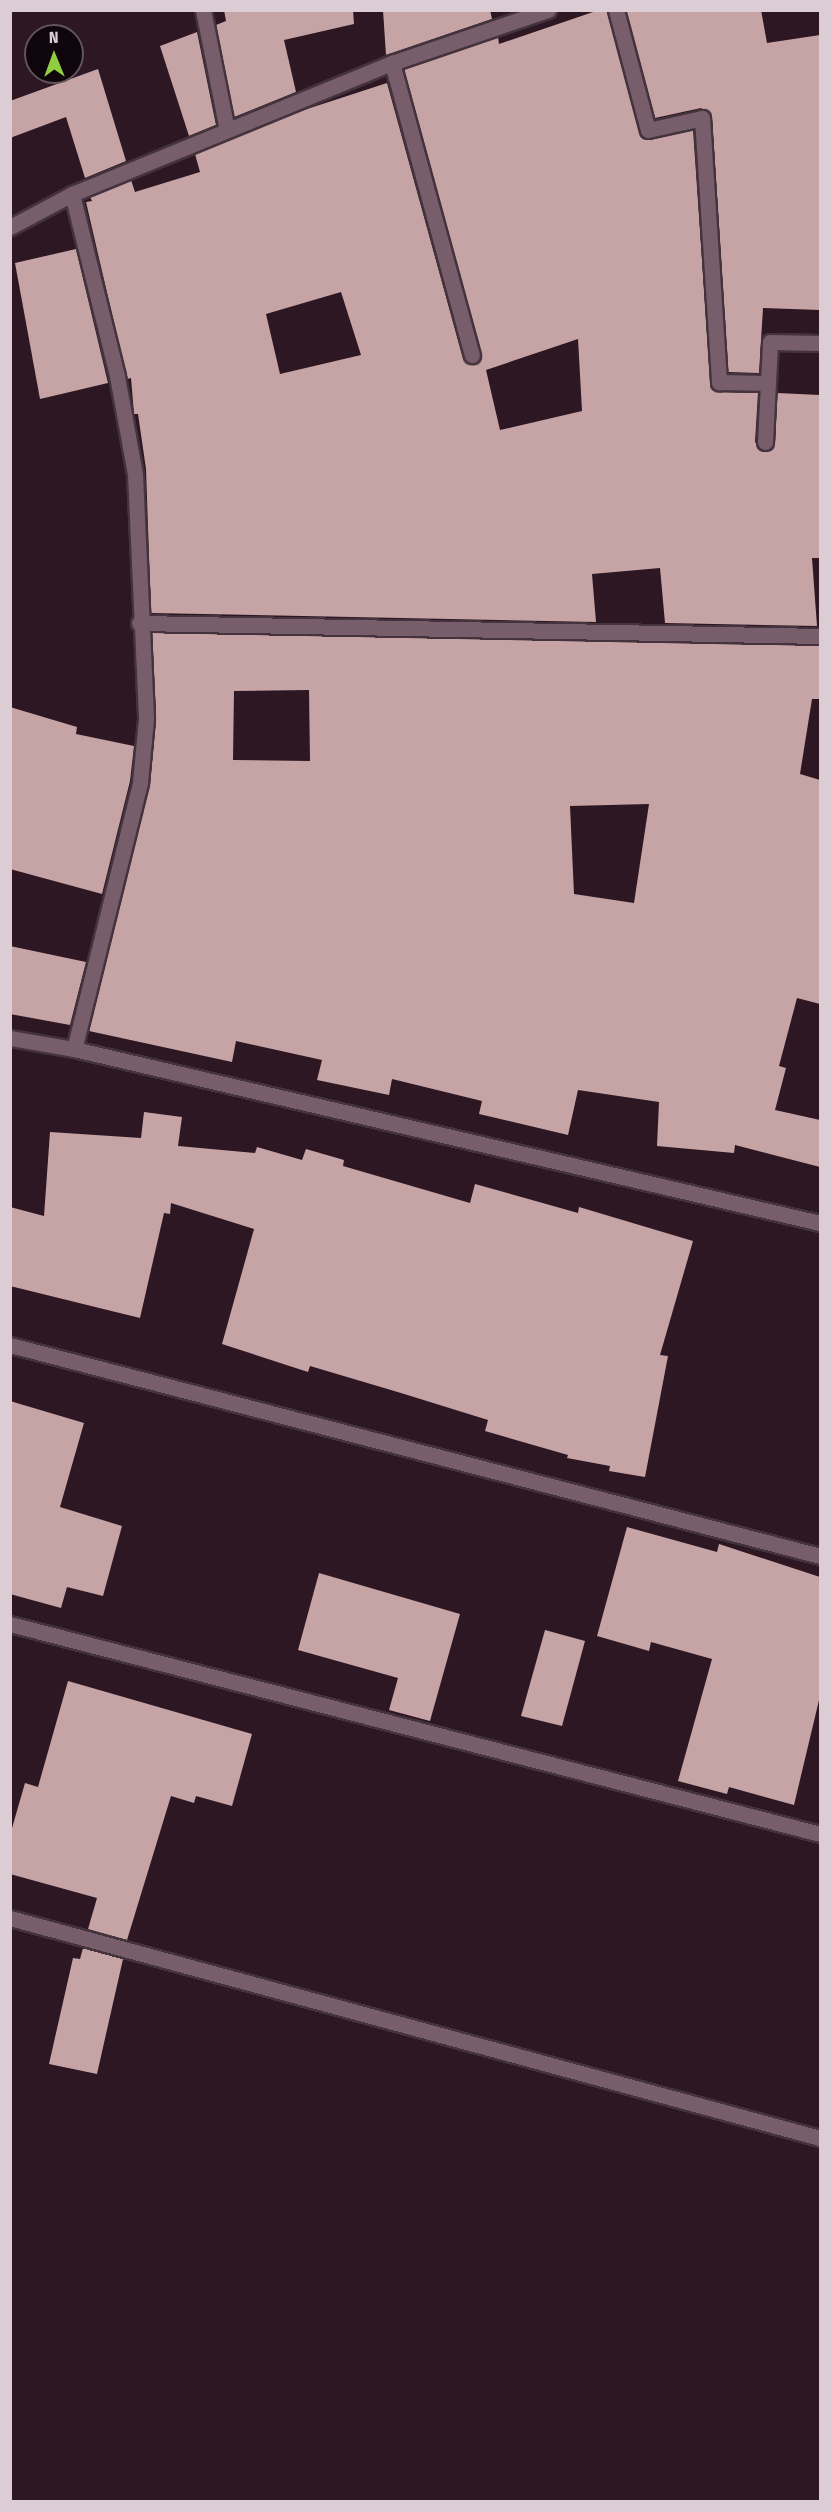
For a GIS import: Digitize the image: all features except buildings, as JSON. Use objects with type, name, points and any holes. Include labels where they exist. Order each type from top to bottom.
[{"type":"street","points":[[203,10],[227,130]]},
{"type":"street","points":[[10,227],[72,194],[392,63],[548,10]]},
{"type":"street","points":[[616,10],[648,130],[702,118],[719,382],[768,383]]},
{"type":"street","points":[[392,63],[472,355]]},
{"type":"street","points":[[72,194],[117,376],[135,474],[139,623],[146,719],[140,783],[74,1049]]},
{"type":"street","points":[[765,442],[770,342],[820,343]]},
{"type":"street","points":[[139,623],[820,636]]},
{"type":"street","points":[[10,1038],[74,1049],[820,1223]]},
{"type":"street","points":[[10,1345],[820,1556]]},
{"type":"street","points":[[10,1624],[820,1834]]},
{"type":"street","points":[[10,1918],[820,2138]]}]
